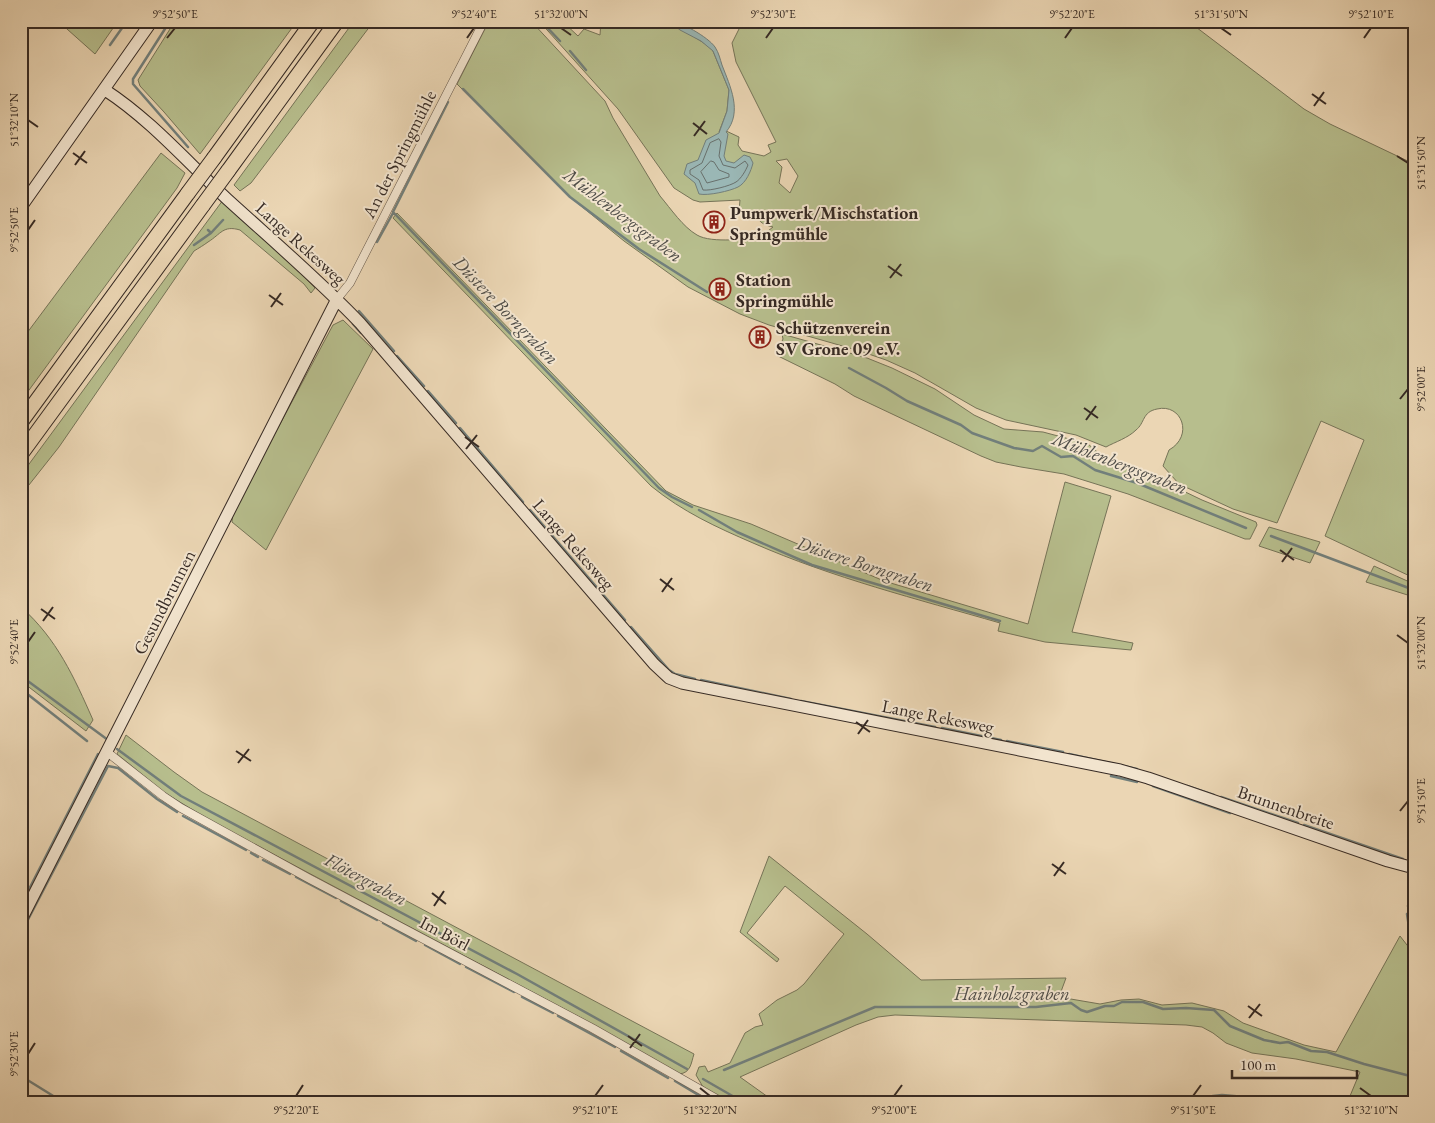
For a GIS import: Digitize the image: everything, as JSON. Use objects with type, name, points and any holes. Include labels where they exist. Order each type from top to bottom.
[{"type":"highway","points":[[21,422],[313,21]]},
{"type":"highway","points":[[21,454],[338,21]]},
{"type":"street","points":[[21,207],[152,21]]},
{"type":"street","name":"An der Springmühle","points":[[337,299],[354,274],[484,21]]},
{"type":"street","name":"Lange Rekesweg","points":[[105,90],[158,131],[226,198],[337,299],[360,323],[658,668],[669,678],[682,684],[1110,768],[1148,778]]},
{"type":"street","name":"Gesundbrunnen","points":[[21,920],[337,299]]},
{"type":"street","name":"Im Börl","points":[[107,752],[181,808],[308,878],[592,1028],[722,1102]]},
{"type":"street","name":"Brunnenbreite","points":[[1148,778],[1388,861],[1414,868]]},
{"type":"green space","points":[[58,21],[118,21],[95,54]]},
{"type":"green space","points":[[175,21],[297,21],[200,154],[140,86],[138,80]]},
{"type":"green space","points":[[354,21],[374,21],[251,183],[240,191],[234,185]]},
{"type":"green space","points":[[489,21],[531,21],[605,101],[613,118],[660,196],[687,227],[704,238],[731,240],[767,238],[768,231],[773,227],[760,222],[757,214],[739,211],[740,200],[700,202],[693,200],[674,188],[618,109],[539,21],[562,21],[578,36],[584,29],[600,35],[601,21],[669,21],[707,45],[713,51],[729,90],[727,111],[719,132],[724,130],[739,137],[738,145],[742,151],[764,156],[771,152],[768,145],[776,142],[736,62],[732,43],[743,21],[1188,21],[1304,109],[1330,124],[1414,164],[1414,578],[1325,536],[1364,440],[1321,421],[1277,523],[1233,509],[1179,484],[1163,466],[1169,450],[1177,444],[1181,437],[1182,422],[1173,411],[1166,408],[1152,410],[1133,433],[1106,447],[1076,435],[1006,420],[976,408],[915,373],[886,360],[769,325],[740,314],[688,287],[624,241],[570,197],[457,84]],"holes":[[[787,159],[798,176],[790,193],[779,183],[782,167],[776,161]]]},
{"type":"green space","points":[[161,153],[185,173],[177,188],[21,401],[21,341]]},
{"type":"green space","points":[[223,200],[315,288],[311,293],[304,284],[240,230],[226,229],[194,251],[59,447],[21,495],[21,475]]},
{"type":"green space","points":[[397,213],[666,491],[693,505],[751,524],[884,581],[1028,624],[1065,482],[1111,496],[1072,632],[1133,643],[1131,650],[1045,642],[998,631],[1000,623],[875,587],[783,556],[713,525],[688,511],[651,486],[393,218]]},
{"type":"green space","points":[[343,320],[373,349],[266,550],[232,522],[233,512],[333,325]]},
{"type":"green space","points":[[782,334],[867,358],[892,368],[935,389],[974,415],[1004,429],[1043,432],[1088,444],[1110,460],[1125,463],[1202,500],[1256,522],[1257,525],[1250,539],[1245,539],[1128,494],[1064,474],[996,462],[981,456],[854,396],[835,384],[776,355],[783,339]]},
{"type":"green space","points":[[1269,527],[1320,542],[1310,563],[1259,546]]},
{"type":"green space","points":[[1374,566],[1414,584],[1414,597],[1366,582]]},
{"type":"green space","points":[[21,607],[34,619],[55,645],[79,689],[93,720],[86,731],[21,681]]},
{"type":"green space","points":[[126,735],[202,792],[694,1054],[690,1067],[686,1072],[679,1074],[581,1018],[211,821],[165,793],[117,754]]},
{"type":"green space","points":[[769,856],[867,934],[921,980],[1066,978],[1059,997],[1100,1004],[1139,999],[1162,1005],[1192,1003],[1224,1011],[1243,1023],[1304,1045],[1336,1052],[1400,936],[1414,954],[1414,1102],[1392,1102],[1350,1096],[1360,1072],[1296,1059],[1252,1053],[1226,1043],[1202,1027],[895,1015],[878,1017],[856,1025],[740,1077],[775,1102],[728,1102],[703,1087],[696,1075],[699,1067],[705,1066],[708,1072],[730,1063],[745,1033],[763,1025],[759,1014],[777,1000],[797,990],[804,984],[844,934],[785,886],[747,933],[779,959],[777,962],[740,932]]},
{"type":"water","points":[[669,21],[700,34],[715,47],[718,54],[731,90],[734,108],[734,116],[726,132],[728,134],[724,156],[726,161],[734,163],[744,155],[750,157],[753,163],[746,180],[734,189],[713,194],[699,194],[695,183],[684,174],[687,164],[698,160],[706,140],[719,133],[727,111],[729,90],[713,51],[701,41],[680,30]]},
{"type":"waterway","points":[[110,45],[127,21]]},
{"type":"waterway","points":[[170,21],[133,79],[133,84],[188,147]]},
{"type":"waterway","points":[[541,21],[560,41]]},
{"type":"waterway","points":[[570,51],[586,70]]},
{"type":"waterway","name":"Mühlenbergsgraben","points":[[463,89],[570,197],[639,249],[707,292]]},
{"type":"waterway","name":"Düstere Borngraben","points":[[448,102],[393,212],[659,488],[692,507]]},
{"type":"waterway","points":[[377,242],[393,213]]},
{"type":"waterway","points":[[208,230],[211,233],[223,220]]},
{"type":"waterway","points":[[194,245],[211,233]]},
{"type":"waterway","points":[[359,311],[394,351]]},
{"type":"waterway","points":[[353,324],[361,333]]},
{"type":"waterway","points":[[397,356],[424,386]]},
{"type":"waterway","name":"Mühlenbergsgraben","points":[[849,368],[907,401],[961,425],[972,433],[1014,448],[1033,451],[1042,446],[1061,457],[1073,456],[1095,470],[1137,483],[1246,528]]},
{"type":"waterway","points":[[428,391],[456,423]]},
{"type":"waterway","points":[[460,428],[523,502]]},
{"type":"waterway","points":[[530,510],[625,620]]},
{"type":"waterway","name":"Düstere Borngraben","points":[[699,510],[737,532],[812,565],[1000,621]]},
{"type":"waterway","name":"Mühlenbergsgraben","points":[[1271,536],[1414,590]]},
{"type":"waterway","points":[[631,627],[669,670],[675,674],[695,679]]},
{"type":"waterway","name":"Flötergraben","points":[[21,676],[108,740]]},
{"type":"waterway","points":[[701,680],[791,699]]},
{"type":"waterway","points":[[21,689],[87,741]]},
{"type":"waterway","points":[[801,701],[935,727]]},
{"type":"waterway","points":[[942,728],[1001,740]]},
{"type":"waterway","points":[[1007,741],[1063,752]]},
{"type":"waterway","name":"Flötergraben","points":[[117,749],[181,796],[517,974],[687,1069]]},
{"type":"waterway","points":[[21,905],[98,754]]},
{"type":"waterway","points":[[1069,754],[1137,769]]},
{"type":"waterway","points":[[21,933],[108,766],[118,768],[157,799],[177,812]]},
{"type":"waterway","points":[[1111,776],[1137,782]]},
{"type":"waterway","points":[[1153,786],[1230,813]]},
{"type":"waterway","points":[[1187,786],[1214,795]]},
{"type":"waterway","points":[[1221,797],[1298,823]]},
{"type":"waterway","points":[[183,816],[246,850]]},
{"type":"waterway","points":[[1304,825],[1403,859]]},
{"type":"waterway","points":[[251,853],[258,857]]},
{"type":"waterway","points":[[263,860],[290,874]]},
{"type":"waterway","points":[[296,877],[336,898]]},
{"type":"waterway","points":[[1408,906],[1414,889]]},
{"type":"waterway","points":[[341,901],[377,920]]},
{"type":"waterway","points":[[1407,914],[1409,927],[1414,938]]},
{"type":"waterway","points":[[383,923],[416,941]]},
{"type":"waterway","points":[[425,945],[460,964]]},
{"type":"waterway","points":[[466,967],[514,992]]},
{"type":"waterway","points":[[522,997],[553,1013]]},
{"type":"waterway","name":"Hainholzgraben","points":[[724,1070],[875,1007],[1036,1007],[1071,1003],[1087,1012],[1105,1006],[1114,1006],[1122,1002],[1143,1002],[1163,1009],[1214,1010],[1230,1026],[1264,1040],[1280,1043],[1288,1042],[1311,1051],[1327,1052],[1414,1077]]},
{"type":"waterway","points":[[558,1016],[615,1047]]},
{"type":"waterway","points":[[621,1051],[668,1078]]},
{"type":"waterway","points":[[21,1076],[63,1102]]},
{"type":"waterway","points":[[703,1079],[743,1102]]},
{"type":"waterway","points":[[675,1081],[710,1102]]},
{"type":"waterway","points":[[1200,1102],[1213,1096],[1222,1095],[1304,1102]]},
{"type":"place","name":"Pumpwerk/Mischstation Springmühle","points":[[714,222]]},
{"type":"place","name":"Station Springmühle","points":[[720,289]]},
{"type":"place","name":"Schützenverein SV Grone 09 e.V.","points":[[760,337]]}]
